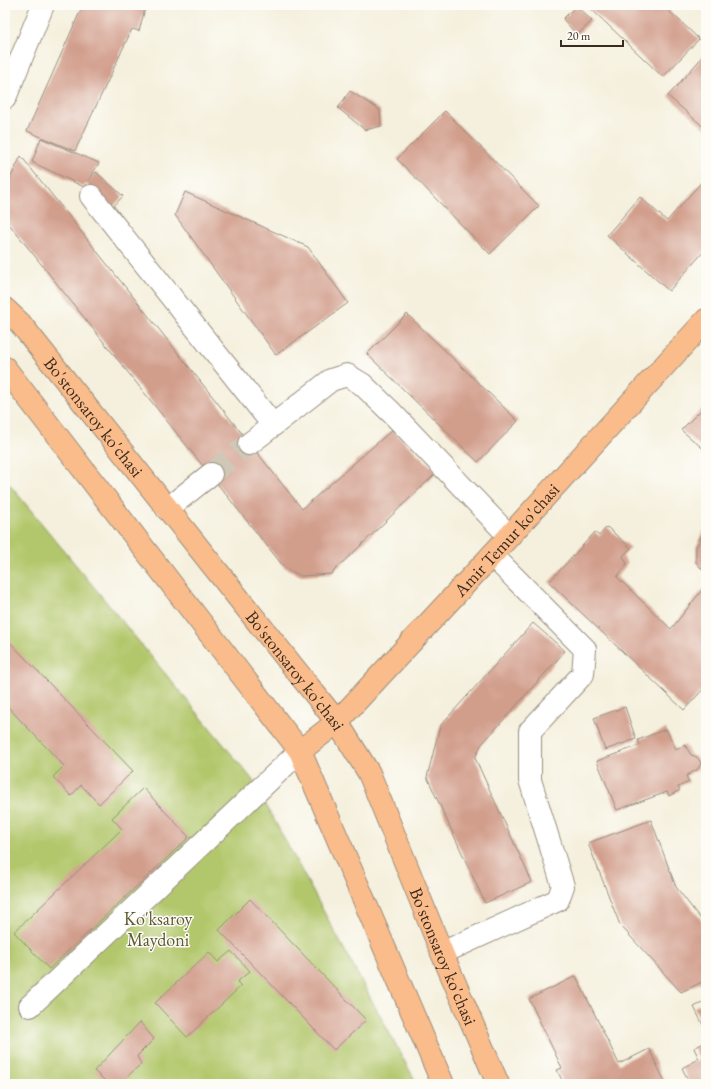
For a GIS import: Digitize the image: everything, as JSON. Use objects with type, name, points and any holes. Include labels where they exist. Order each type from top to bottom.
[{"type":"main road","name":"Bo'stonsaroy ko'chasi","points":[[5,309],[20,323],[337,722],[369,773],[442,953],[498,1084]]},
{"type":"main road","name":"Amir Temur ko'chasi","points":[[300,752],[337,722],[492,555],[706,320]]},
{"type":"main road","points":[[5,368],[300,752],[443,1084]]},
{"type":"street","points":[[5,98],[43,5]]},
{"type":"street","points":[[91,196],[273,425]]},
{"type":"street","points":[[249,444],[331,380],[347,375],[362,384],[392,413],[509,536]]},
{"type":"street","points":[[167,509],[211,474]]},
{"type":"street","points":[[442,953],[558,900],[563,886],[530,780],[530,730],[583,674],[584,649],[492,555]]},
{"type":"street","points":[[30,1006],[300,752]]},
{"type":"green space","name":"Ko'ksaroy Maydoni","points":[[5,479],[252,779],[417,1084],[5,1084]]},
{"type":"building","points":[[83,5],[146,5],[139,31],[132,29],[75,151],[27,131]]},
{"type":"building","points":[[587,5],[663,5],[699,39],[663,77]]},
{"type":"building","points":[[576,6],[592,21],[577,35],[563,19]]},
{"type":"building","points":[[705,54],[706,55],[706,129],[668,96]]},
{"type":"building","points":[[350,91],[380,110],[381,126],[365,130],[338,108]]},
{"type":"building","points":[[445,111],[539,206],[490,254],[397,159]]},
{"type":"building","points":[[41,138],[99,163],[88,181],[96,172],[123,196],[112,208],[86,184],[84,187],[32,162]]},
{"type":"building","points":[[21,156],[302,509],[392,430],[437,472],[331,574],[301,576],[284,567],[5,219],[5,189]]},
{"type":"building","points":[[706,177],[706,249],[669,291],[607,235],[640,197],[667,221]]},
{"type":"building","points":[[185,192],[308,247],[348,303],[276,355],[175,215]]},
{"type":"building","points":[[407,314],[518,421],[478,462],[367,354]]},
{"type":"building","points":[[706,405],[706,451],[681,430]]},
{"type":"building","points":[[607,527],[631,548],[623,556],[627,564],[617,577],[671,629],[706,585],[706,686],[684,710],[549,582],[595,532],[599,536]]},
{"type":"building","points":[[706,530],[706,574],[696,562],[696,547],[704,531]]},
{"type":"building","points":[[533,623],[565,651],[481,745],[475,758],[532,882],[485,903],[427,777],[440,726]]},
{"type":"building","points":[[5,637],[133,771],[99,804],[81,785],[71,796],[53,777],[64,766],[5,704]]},
{"type":"building","points":[[625,707],[636,739],[605,750],[594,718]]},
{"type":"building","points":[[666,729],[676,749],[685,745],[691,755],[697,757],[701,763],[698,769],[686,776],[689,782],[678,787],[680,790],[669,796],[667,792],[617,810],[597,761],[640,745],[638,740]]},
{"type":"building","points":[[143,788],[189,837],[49,969],[14,932],[122,829],[112,818]]},
{"type":"building","points":[[651,820],[676,887],[706,926],[706,980],[681,992],[620,925],[588,843]]},
{"type":"building","points":[[250,899],[366,1020],[334,1050],[219,930]]},
{"type":"building","points":[[231,951],[250,971],[237,982],[241,986],[187,1037],[155,1003],[209,952],[218,962]]},
{"type":"building","points":[[576,976],[619,1064],[649,1049],[666,1084],[564,1084],[557,1070],[562,1068],[529,999]]},
{"type":"building","points":[[706,1001],[706,1031],[694,1007]]},
{"type":"building","points":[[140,1022],[154,1039],[137,1056],[141,1064],[119,1084],[109,1084],[94,1071]]},
{"type":"building","points":[[706,1042],[706,1084],[690,1084],[682,1068],[699,1059],[694,1048]]},
{"type":"tunnel","points":[[211,474],[249,444]]}]
